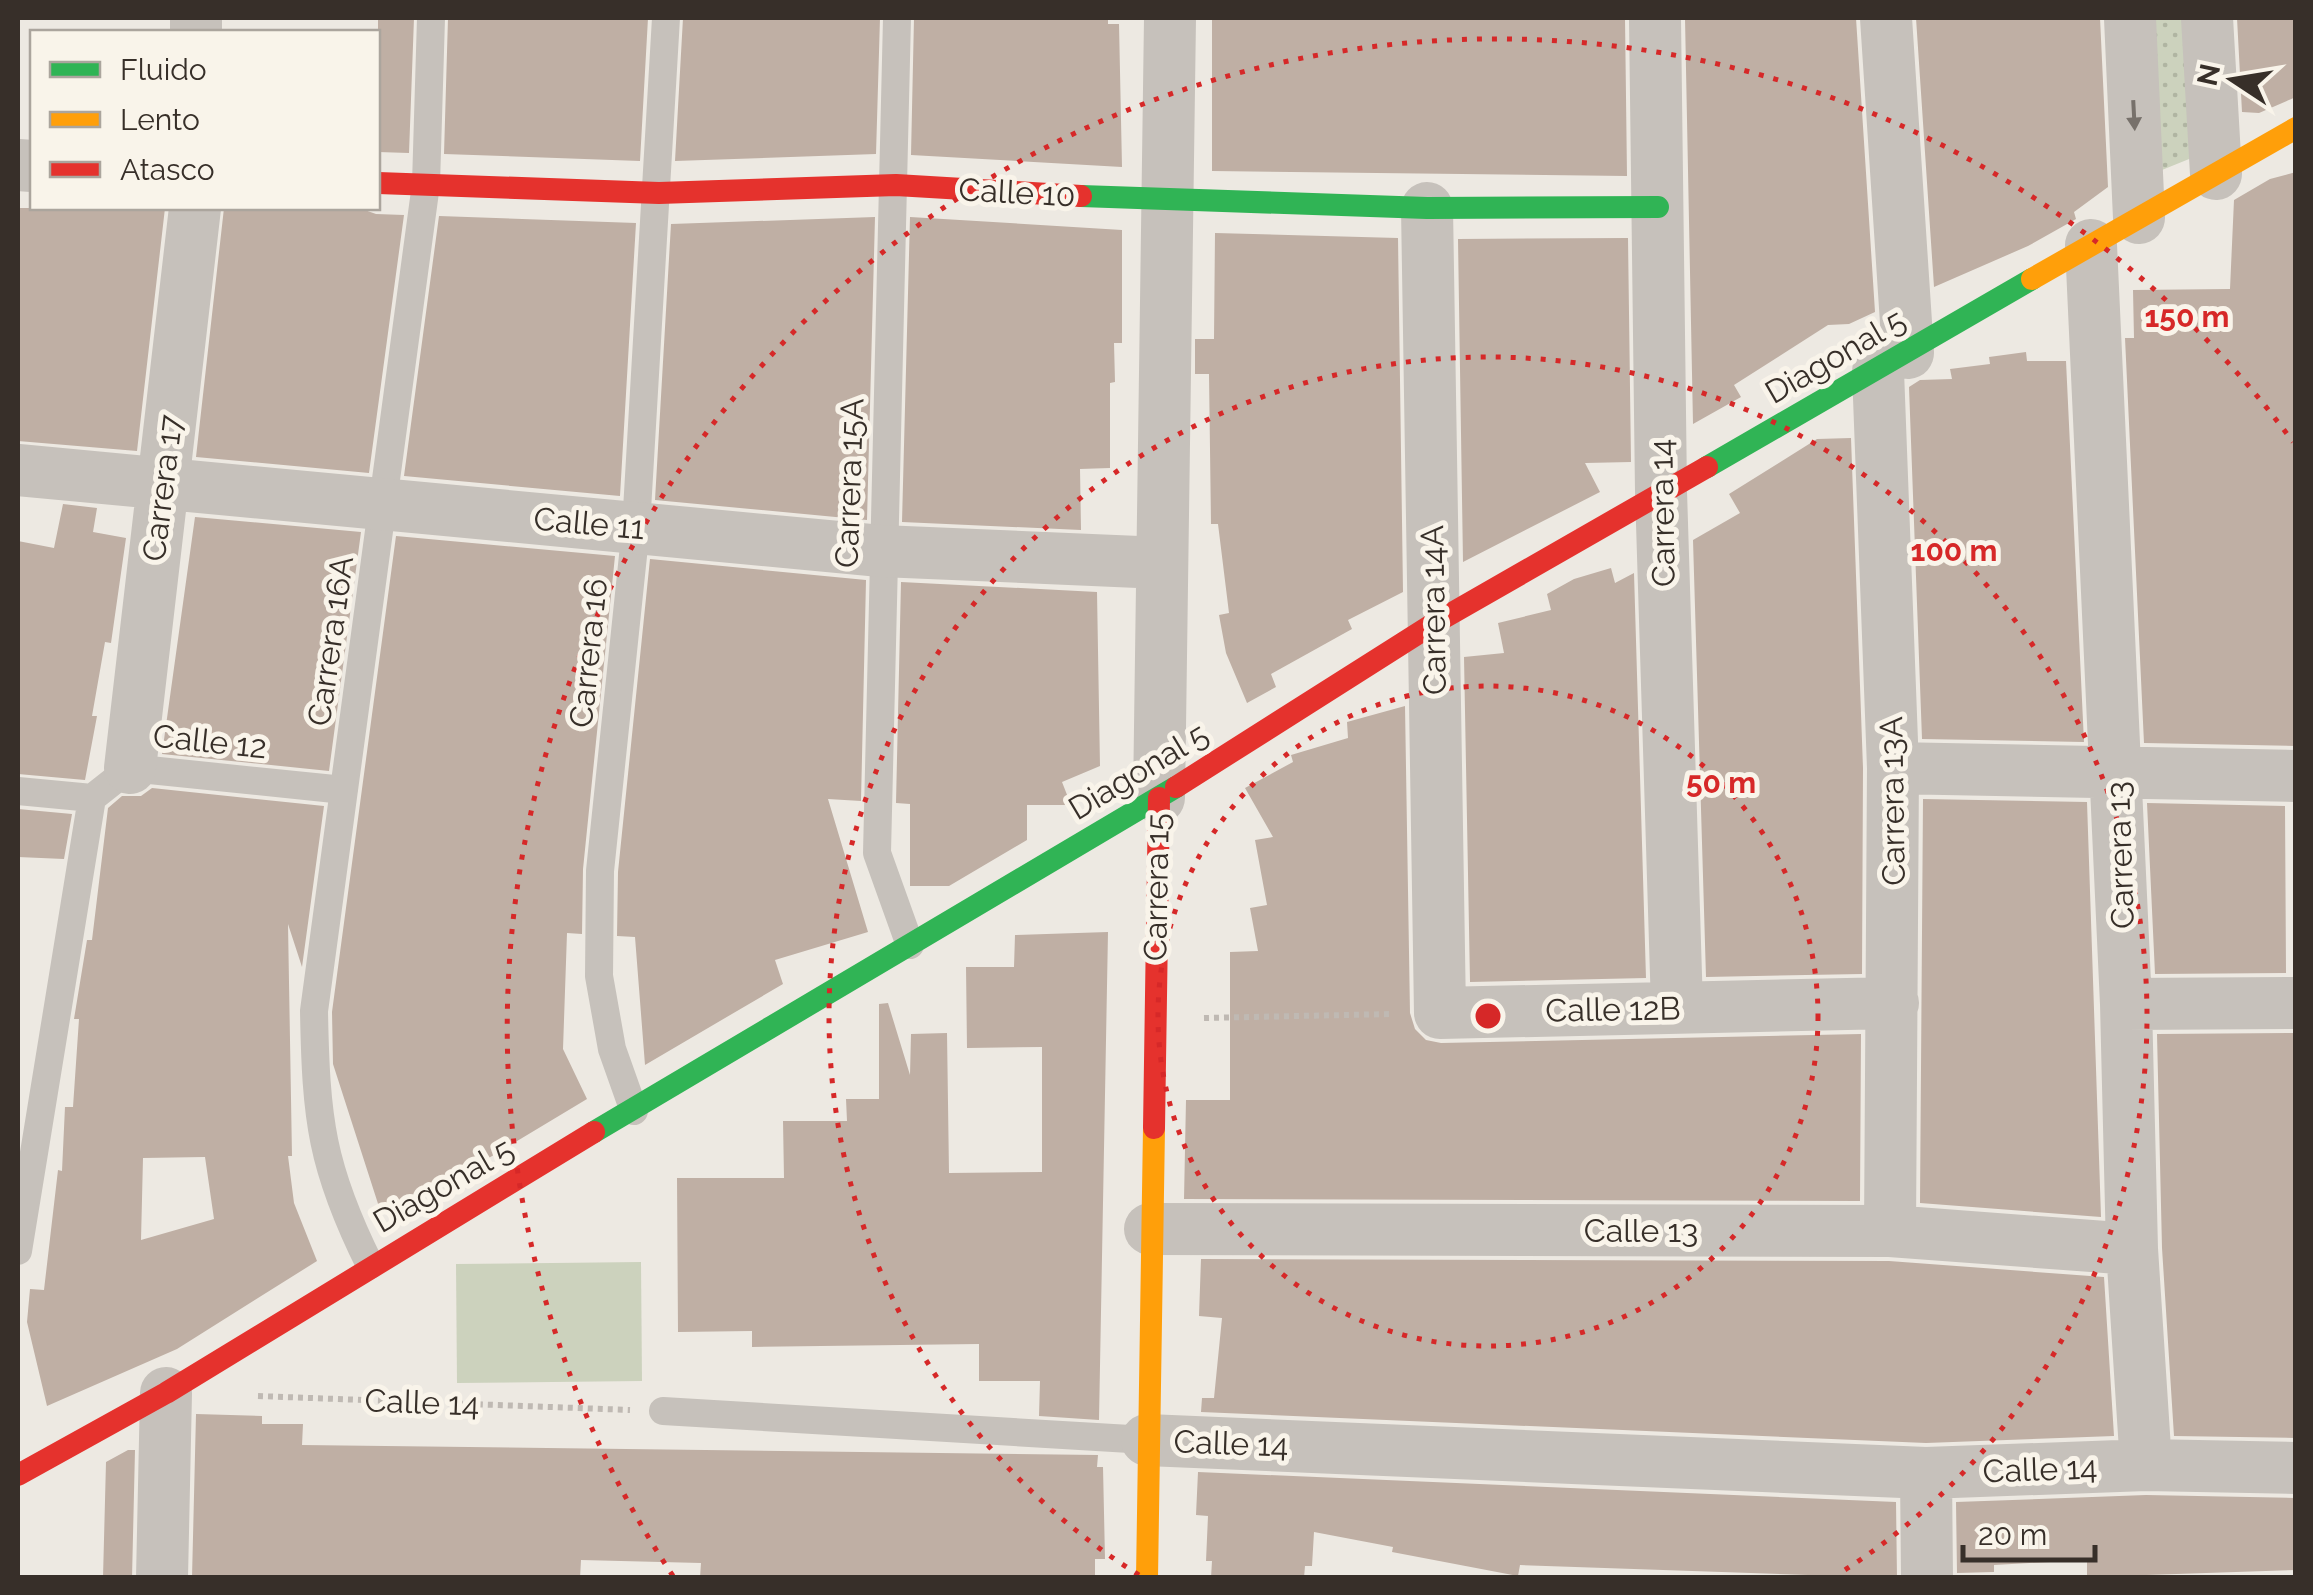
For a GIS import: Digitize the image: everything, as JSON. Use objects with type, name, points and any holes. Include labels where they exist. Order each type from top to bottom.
[{"type":"street","name":"Carrera 15","points":[[1147,1578],[1170,18]]},
{"type":"street","name":"Carrera 14","points":[[1655,18],[1660,491],[1677,1007]]},
{"type":"street","name":"Carrera 13A","points":[[1886,18],[1893,362],[1890,1231]]},
{"type":"street","points":[[2130,18],[2139,218]]},
{"type":"street","points":[[2208,18],[2216,174]]},
{"type":"street","name":"Diagonal 5","points":[[18,1474],[166,1393],[370,1264],[1158,798],[1433,624],[2296,128]]},
{"type":"street","name":"Calle 10","points":[[380,183],[658,193],[896,185],[1170,201],[1427,208],[1658,207]]},
{"type":"street","name":"Carrera 14A","points":[[1427,208],[1440,1013]]},
{"type":"street","name":"Carrera 17","points":[[111,783],[163,484],[194,210]]},
{"type":"street","name":"Carrera 13","points":[[2091,245],[2126,1004],[2132,1249],[2146,1465]]},
{"type":"street","name":"Calle 11","points":[[18,470],[882,551],[1162,564]]},
{"type":"street","points":[[1893,768],[2296,776]]},
{"type":"street","name":"Calle 12B","points":[[1440,1013],[1893,1002]]},
{"type":"street","points":[[2126,1004],[2296,1003]]},
{"type":"street","name":"Calle 13","points":[[1150,1229],[1890,1231],[2132,1249]]},
{"type":"street","points":[[162,1578],[166,1393]]},
{"type":"street","name":"Calle 14","points":[[1147,1440],[1926,1473],[2146,1465],[2296,1468]]},
{"type":"street","points":[[1926,1473],[1926,1578]]},
{"type":"lane","name":"Carrera 16A","points":[[370,1264],[340,1205],[321,1142],[314,1011],[426,184],[431,18]]},
{"type":"lane","name":"Carrera 16","points":[[634,1111],[612,1049],[599,976],[600,870],[636,527],[666,18]]},
{"type":"lane","name":"Carrera 15A","points":[[896,18],[896,185],[882,551],[877,854],[910,944]]},
{"type":"lane","name":"Calle 12","points":[[18,791],[111,783],[344,790]]},
{"type":"lane","name":"Carrera 17","points":[[18,1251],[111,783]]},
{"type":"lane","name":"Calle 14","points":[[663,1411],[1147,1440]]},
{"type":"path","points":[[1153,1019],[1440,1013]]},
{"type":"path","name":"Calle 14","points":[[246,1396],[663,1411]]},
{"type":"green space","points":[[2148,18],[2192,18],[2199,155],[2157,172]]},
{"type":"green space","points":[[641,1262],[642,1381],[457,1383],[456,1264]]},
{"type":"building","points":[[378,18],[414,18],[409,153],[380,152]]},
{"type":"building","points":[[448,18],[648,18],[640,161],[444,154]]},
{"type":"building","points":[[683,18],[880,18],[876,154],[675,161]]},
{"type":"building","points":[[914,18],[1108,18],[1108,24],[1119,24],[1122,167],[911,155]]},
{"type":"building","points":[[1212,18],[1625,18],[1627,176],[1212,171]]},
{"type":"building","points":[[1685,18],[1856,18],[1875,312],[1849,324],[1828,325],[1734,385],[1741,397],[1693,424]]},
{"type":"building","points":[[1916,18],[2100,18],[2108,187],[2074,212],[2076,219],[2028,246],[1934,287]]},
{"type":"building","points":[[2237,18],[2296,18],[2296,97],[2259,113],[2242,112]]},
{"type":"building","points":[[2296,172],[2296,746],[2144,743],[2125,338],[2134,338],[2133,290],[2230,289],[2234,200],[2270,179]]},
{"type":"building","points":[[18,208],[165,210],[137,451],[18,441]]},
{"type":"building","points":[[224,210],[365,210],[404,215],[369,473],[196,457]]},
{"type":"building","points":[[439,216],[636,223],[620,496],[404,476]]},
{"type":"building","points":[[875,217],[867,520],[655,500],[671,224]]},
{"type":"building","points":[[910,217],[1122,230],[1122,343],[1114,343],[1115,382],[1110,383],[1110,468],[1080,469],[1081,530],[902,522]]},
{"type":"building","points":[[1215,233],[1398,238],[1403,592],[1348,620],[1352,629],[1271,674],[1276,687],[1247,703],[1226,653],[1219,615],[1229,613],[1218,524],[1211,524],[1209,374],[1195,374],[1195,339],[1214,339]]},
{"type":"building","points":[[1628,238],[1631,462],[1585,463],[1600,492],[1463,562],[1458,239]]},
{"type":"building","points":[[2026,352],[2027,361],[2066,361],[2084,742],[1922,739],[1909,387],[1920,380],[1952,379],[1950,369],[1990,364],[1989,357]]},
{"type":"building","points":[[1851,438],[1863,768],[1862,974],[1706,977],[1693,540],[1740,513],[1729,494],[1817,439]]},
{"type":"building","points":[[63,504],[97,508],[93,532],[126,538],[111,643],[105,642],[92,716],[97,716],[85,780],[18,774],[18,541],[54,548]]},
{"type":"building","points":[[195,517],[361,532],[329,771],[162,754]]},
{"type":"building","points":[[396,536],[615,556],[583,869],[582,934],[567,933],[563,1049],[587,1099],[417,1201],[381,1213],[333,1064],[332,1012]]},
{"type":"building","points":[[650,559],[866,580],[861,801],[828,799],[868,932],[775,960],[783,984],[645,1065],[635,937],[617,936],[618,872]]},
{"type":"building","points":[[1611,568],[1615,583],[1634,573],[1646,978],[1470,982],[1464,657],[1504,653],[1498,623],[1551,610],[1547,594],[1574,579]]},
{"type":"building","points":[[901,582],[1097,592],[1100,766],[1062,782],[1071,805],[1027,805],[1027,840],[949,886],[910,886],[910,804],[896,803]]},
{"type":"building","points":[[1405,706],[1410,1013],[1415,1029],[1426,1040],[1441,1043],[1861,1034],[1860,1201],[1184,1199],[1186,1100],[1230,1100],[1230,952],[1258,951],[1250,908],[1267,905],[1255,840],[1273,837],[1245,788],[1293,762],[1291,755],[1348,738],[1347,722]]},
{"type":"building","points":[[152,788],[324,806],[302,967],[288,924],[292,1156],[288,1156],[294,1203],[317,1261],[177,1349],[47,1406],[27,1322],[30,1289],[44,1290],[58,1170],[62,1171],[65,1107],[73,1107],[79,1019],[74,1019],[87,940],[92,940],[108,808],[122,796],[141,796]],"holes":[[[205,1157],[214,1219],[141,1240],[143,1158]]]},
{"type":"building","points":[[1923,799],[2087,802],[2101,1217],[1920,1203]]},
{"type":"building","points":[[2147,803],[2285,806],[2286,973],[2155,974]]},
{"type":"building","points":[[18,809],[72,814],[64,859],[18,857]]},
{"type":"building","points":[[1108,932],[1099,1420],[1039,1416],[1040,1381],[979,1381],[979,1344],[752,1347],[752,1331],[678,1332],[677,1178],[784,1178],[783,1121],[847,1121],[846,1099],[879,1099],[879,1004],[888,1003],[910,1075],[911,1034],[947,1033],[949,1173],[1042,1172],[1042,1047],[967,1048],[966,967],[1014,967],[1015,935]]},
{"type":"building","points":[[2296,1033],[2296,1438],[2174,1436],[2162,1248],[2157,1034]]},
{"type":"building","points":[[1201,1259],[1889,1261],[2104,1277],[2114,1436],[1926,1443],[1201,1412],[1202,1398],[1214,1398],[1222,1318],[1199,1316]]},
{"type":"building","points":[[196,1414],[262,1416],[262,1424],[303,1424],[302,1445],[1098,1455],[1097,1467],[1103,1467],[1105,1559],[1095,1559],[1095,1578],[700,1578],[701,1563],[581,1560],[580,1578],[192,1578]]},
{"type":"building","points":[[135,1450],[132,1578],[103,1578],[106,1462]]},
{"type":"building","points":[[1198,1472],[1896,1502],[1897,1578],[1520,1565],[1518,1576],[1392,1552],[1393,1547],[1314,1532],[1312,1566],[1305,1566],[1304,1578],[1211,1578],[1212,1561],[1206,1561],[1208,1516],[1196,1515]]},
{"type":"building","points":[[2146,1495],[2296,1498],[2296,1570],[2087,1577],[2087,1560],[1994,1565],[1994,1572],[1957,1573],[1956,1502]]},
{"type":"traffic: fast","points":[[1081,196],[1427,208],[1658,207]]},
{"type":"traffic: fast","points":[[1707,467],[2032,279]]},
{"type":"traffic: fast","points":[[594,1132],[1176,787]]},
{"type":"traffic: slow","points":[[2032,279],[2296,128]]},
{"type":"traffic: slow","points":[[1147,1578],[1154,1128]]},
{"type":"traffic: jam","points":[[380,183],[659,193],[896,185],[1081,196]]},
{"type":"traffic: jam","points":[[1176,787],[1433,624],[1707,467]]},
{"type":"traffic: jam","points":[[1154,1128],[1159,798]]},
{"type":"traffic: jam","points":[[18,1475],[166,1393],[594,1132]]}]
